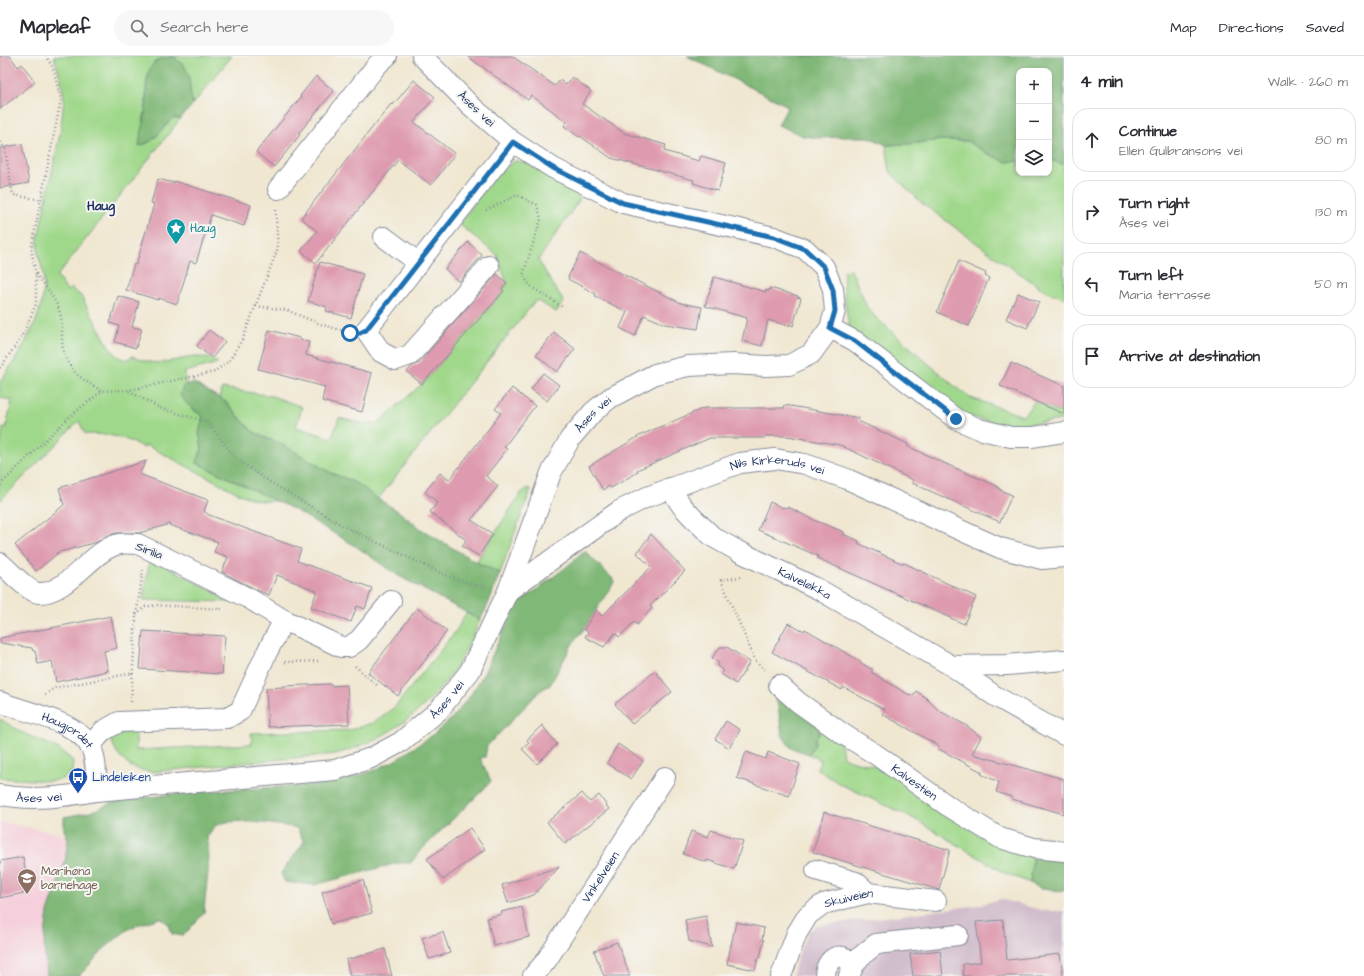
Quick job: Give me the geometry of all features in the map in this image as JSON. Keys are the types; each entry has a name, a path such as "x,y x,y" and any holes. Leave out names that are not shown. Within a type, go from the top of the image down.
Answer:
{"street":[{"path":"278,189 378,64 387,56"},
{"name":"Åses vei","path":"0,795 19,799 61,797 96,791 335,770 371,758 401,742 439,710 470,671 508,591 552,473 570,439 593,412 610,398 655,374 688,366 733,364 766,366 789,365 811,354 830,328 835,311 833,290 824,267 805,249 774,237 623,203 553,168 513,142 470,105 422,56"},
{"path":"489,266 410,355 396,360 381,352 366,330 513,142"},
{"path":"384,237 419,263"},
{"path":"830,328 855,341 956,419 979,429 1011,437 1033,437 1064,432"},
{"name":"Nils Kirkeruds vei","path":"508,591 619,511 647,497 740,463 774,460 805,464 861,485 1000,548 1042,559 1064,557"},
{"name":"Kalveløkka","path":"670,488 682,506 713,536 738,551 818,589 952,666 995,696 1064,735"},
{"name":"Sirilia","path":"0,563 28,588 38,593 57,588 108,548 120,544 138,544 147,547 250,599 284,620 341,648 349,648 359,640 391,601"},
{"path":"90,746 103,731 119,722 227,718 240,711 267,652 284,620"},
{"path":"952,666 1064,660"},
{"name":"Kalvestien","path":"779,685 798,702 843,734 878,756 948,806 1000,838 1034,848 1064,851"},
{"name":"Haugjordet","path":"0,702 63,724 79,734 90,746 95,765 96,791"},
{"name":"Vinkelveien","path":"533,976 546,961 664,777"},
{"path":"816,870 856,882 868,893"},
{"name":"Skuiveien","path":"782,976 797,933 808,915 823,904 868,893 936,901"},
{"path":"825,976 826,966 829,962 838,957 843,957 852,970 860,957 876,944 958,935"}],"path":[{"path":"0,368 21,338 36,304 36,274 31,249 61,100 54,68 46,56"},
{"path":"0,142 5,149 14,195 41,200"},
{"path":"36,274 52,294 60,317 63,348 70,366 80,378 102,390 129,390 214,372 229,361 243,338 278,248 276,217 278,189"},
{"path":"463,206 477,214 497,206 517,195 537,205 541,219 523,275 530,286 564,308"},
{"path":"256,306 286,310 323,325 350,333 360,333 366,330"},
{"path":"0,485 69,417 102,390"},
{"path":"129,390 160,408 207,422 236,459 273,484 345,527 445,575 478,586 508,591"},
{"path":"130,721 136,616 147,547"},
{"path":"721,580 755,660 779,685"},
{"path":"136,616 145,607 155,605 226,609 240,606 250,599"},
{"path":"284,662 325,661"},
{"path":"361,672 379,687"},
{"path":"33,713 42,697 54,688 133,673"}],"shaded area":[{"name":"Marihøna barnehage","path":"0,822 66,835 68,839 65,862 48,912 44,943 47,976 0,976"},
{"path":"1000,899 1045,911 1064,911 1064,976 792,976 800,950 809,931 816,926 979,905"}],"green space":[{"path":"54,56 232,56 193,104 189,92 190,84 149,71 146,86 146,105 139,146 155,138 162,128 173,118 181,118 57,276 67,291 71,288 81,296 110,348 117,356 125,360 133,356 148,362 158,363 202,357 211,359 218,363 185,372 186,384 182,387 191,408 203,417 199,433 202,448 197,463 277,501 259,501 242,495 146,445 144,448 116,436 85,434 79,421 0,501 0,450 3,428 6,428 12,400 0,398 0,382 21,351 36,321 42,302 44,285 43,271 38,254 38,238 60,134 64,99 61,80"},
{"path":"687,56 1064,56 1064,162 1061,164 1052,160 1052,68 1016,68 1016,161 1006,162 967,141 941,140 886,145 869,137 820,138 803,136 778,125 788,106"},
{"path":"174,57 181,62 188,73 193,104 181,118 173,118 153,139 144,145 139,146 145,111 148,73 155,62 161,59"},
{"path":"941,140 967,141 1006,162 1016,161 1016,176 1052,176 1052,160 1061,164 1064,162 1064,298 1047,292 1000,260 923,204 890,172 886,145"},
{"path":"515,161 529,164 547,174 564,185 580,199 538,260 564,302 556,312 536,300 378,499 359,485 331,473 280,443 252,431 226,402 219,399 222,388 272,396 302,407 296,427 332,438 339,418 365,424 378,423 422,384 504,291 502,289 507,283 497,255 459,224 492,181 507,166"},
{"path":"851,270 867,307 874,316 952,384 971,398 1023,416 1035,401 1064,414 1062,420 1009,427 961,414 849,327 845,298 844,271"},
{"path":"194,383 226,402 252,431 280,443 331,473 359,485 398,511 421,529 476,562 500,573 487,607 480,620 397,575 357,547 295,510 197,463 202,448 199,433 203,417 186,403 180,395 185,386"},
{"path":"528,488 531,489 500,573 476,562 521,493"},
{"path":"585,551 615,581 584,629 573,643 550,685 541,690 487,746 485,757 480,758 491,781 419,852 411,863 398,863 314,885 285,882 281,873 304,842 297,828 256,822 223,823 216,826 207,837 209,865 204,913 183,936 172,934 169,924 160,918 137,925 127,930 105,948 79,976 47,976 44,943 48,912 65,862 68,839 64,830 64,817 90,812 114,802 182,793 313,785 343,780 370,772 394,761 433,735 451,719 470,696 483,675 515,606"},
{"path":"150,557 232,602 143,600"},
{"path":"466,613 480,620 458,664 447,680 420,709 405,721 372,741 354,748 335,754 152,772 130,766 120,757 113,745 111,737 118,733 124,732 129,732 136,735 136,750 252,744 251,733 350,730 372,723 395,707 456,631"},
{"path":"774,686 819,726 819,735 815,739 815,744 809,754 791,748 782,735 778,706 771,691"},
{"path":"0,719 21,732 59,749 73,761 72,772 62,779 49,781 0,778"},
{"path":"819,726 841,743 843,757 853,761 876,766 1033,857 1030,883 1005,873 911,817 840,784 817,769 821,760 809,754 815,744 815,739 819,735"},
{"path":"1033,857 1064,860 1064,891 1042,889 1030,883"}],"building":[{"path":"0,56 10,56 18,67 22,64 35,82 0,109"},
{"path":"467,56 512,56 555,86 560,80 566,85 572,77 591,91 582,104 624,133 666,145 664,151 699,161 701,156 726,163 718,191 693,183 694,180 611,158 564,126 567,122 531,95 528,100"},
{"path":"316,76 334,91 298,134 300,135 274,167 256,152 301,97 300,96"},
{"path":"414,80 435,97 414,122 455,154 431,185 398,160 316,263 301,251 317,231 301,218 391,104 393,105"},
{"path":"22,144 29,183 0,188 0,148"},
{"path":"158,179 174,183 174,181 251,205 244,226 211,215 196,263 190,261 177,304 126,290 134,264 136,265 154,204 151,203"},
{"path":"468,242 482,255 459,282 445,269"},
{"path":"580,253 681,303 702,307 698,329 665,324 644,315 635,336 620,328 627,312 595,296 596,294 568,279"},
{"path":"959,261 986,273 985,276 989,278 969,326 937,312"},
{"path":"320,262 363,274 351,318 326,311 327,307 308,301"},
{"path":"497,274 507,283 502,289 504,291 422,384 407,372 412,366 419,363"},
{"path":"714,277 766,292 766,290 769,291 770,288 798,296 797,297 801,298 793,326 768,320 762,346 742,341 747,318 705,306"},
{"path":"1018,293 1039,302 1027,328 1006,319"},
{"path":"118,296 139,302 132,327 142,329 136,348 115,342 119,326 110,323"},
{"path":"209,330 225,342 212,358 197,346"},
{"path":"269,330 300,338 300,340 309,342 306,355 372,373 362,412 322,401 325,387 258,369"},
{"path":"554,332 575,349 557,372 536,355"},
{"path":"1011,363 1064,386 1064,414 1000,386"},
{"path":"543,373 559,385 547,401 531,389"},
{"path":"512,388 535,406 504,447 507,449 486,476 498,486 471,520 493,534 479,556 462,546 466,540 430,512 437,503 425,492 440,473 449,480 501,413 495,409"},
{"path":"785,405 859,418 858,421 908,444 907,446 997,486 1000,490 1012,495 1000,522 912,483 913,480 840,445 787,436 765,436 764,438 710,438 637,470 638,472 611,488 609,486 603,490 589,466 641,435 704,408 784,408"},
{"path":"146,461 139,474 208,500 204,511 209,515 301,549 297,561 372,588 365,609 357,606 351,622 311,607 317,591 277,575 269,595 257,590 222,572 228,557 214,552 218,542 169,525 170,524 139,533 117,533 106,536 97,542 56,553 57,554 36,571 15,545 64,505 59,488"},
{"path":"770,502 783,508 788,507 816,521 844,532 843,534 859,541 858,543 862,545 976,597 964,624 817,558 818,556 758,530"},
{"path":"651,534 685,571 650,606 652,608 637,625 634,622 619,637 615,633 604,647 585,637 588,632 584,629 596,610 602,616 651,567 637,553"},
{"path":"417,608 447,631 398,696 368,673"},
{"path":"111,616 117,648 104,651 108,671 56,682 52,661 38,664 35,651 33,651 32,648 0,643 0,638"},
{"path":"788,623 800,630 801,629 804,631 805,629 858,660 873,670 871,672 909,695 910,694 913,696 916,691 925,697 938,710 967,726 981,737 972,754 1064,779 1064,814 1012,799 1012,797 996,792 999,782 981,774 982,772 937,748 939,746 882,714 885,710 843,687 842,690 772,652"},
{"path":"143,631 225,636 222,674 140,669"},
{"path":"720,647 727,647 750,662 736,684 721,674 724,671 717,666 719,663 712,658"},
{"path":"655,671 672,692 632,724 615,704"},
{"path":"330,684 331,686 347,685 349,724 268,727 266,688"},
{"path":"726,721 740,730 729,748 715,739"},
{"path":"542,725 557,744 537,764 522,749 529,743 527,740"},
{"path":"618,744 643,761 631,779 607,763"},
{"path":"746,752 766,759 768,752 800,764 789,796 737,778"},
{"path":"582,793 590,802 599,795 609,809 565,844 547,822"},
{"path":"824,812 950,850 939,890 813,852"},
{"path":"470,828 485,849 443,880 427,859"},
{"path":"711,830 743,841 734,869 683,854 691,831 708,837"},
{"path":"23,857 29,892 0,898 0,861"},
{"path":"559,867 534,895 508,903 502,885"},
{"path":"363,880 372,913 331,924 322,892"},
{"path":"522,907 529,937 494,946 487,918 502,914 501,912"},
{"path":"706,916 712,947 689,941 685,920"},
{"path":"1003,920 1007,960 1060,954 1063,976 963,976 963,964 981,962 976,922"},
{"path":"736,922 764,928 762,940 764,940 760,958 758,958 755,970 727,964"},
{"path":"443,932 450,953 429,959 422,938"},
{"path":"617,942 630,976 604,976 594,951"},
{"path":"385,949 392,976 350,976 346,960"},
{"path":"940,950 943,976 913,976 910,954"}],"place":[{"name":"Haug","path":"176,245"},
{"name":"Lindeleiken","path":"78,794"},
{"name":"Marihøna barnehage","path":"27,895"}],"district":[{"name":"Haug","path":"101,206"}],"route":[{"path":"350,333 360,333 366,330 513,142 553,168 623,203 774,237 805,249 824,267 833,290 835,311 830,328 855,341 956,419"}]}
